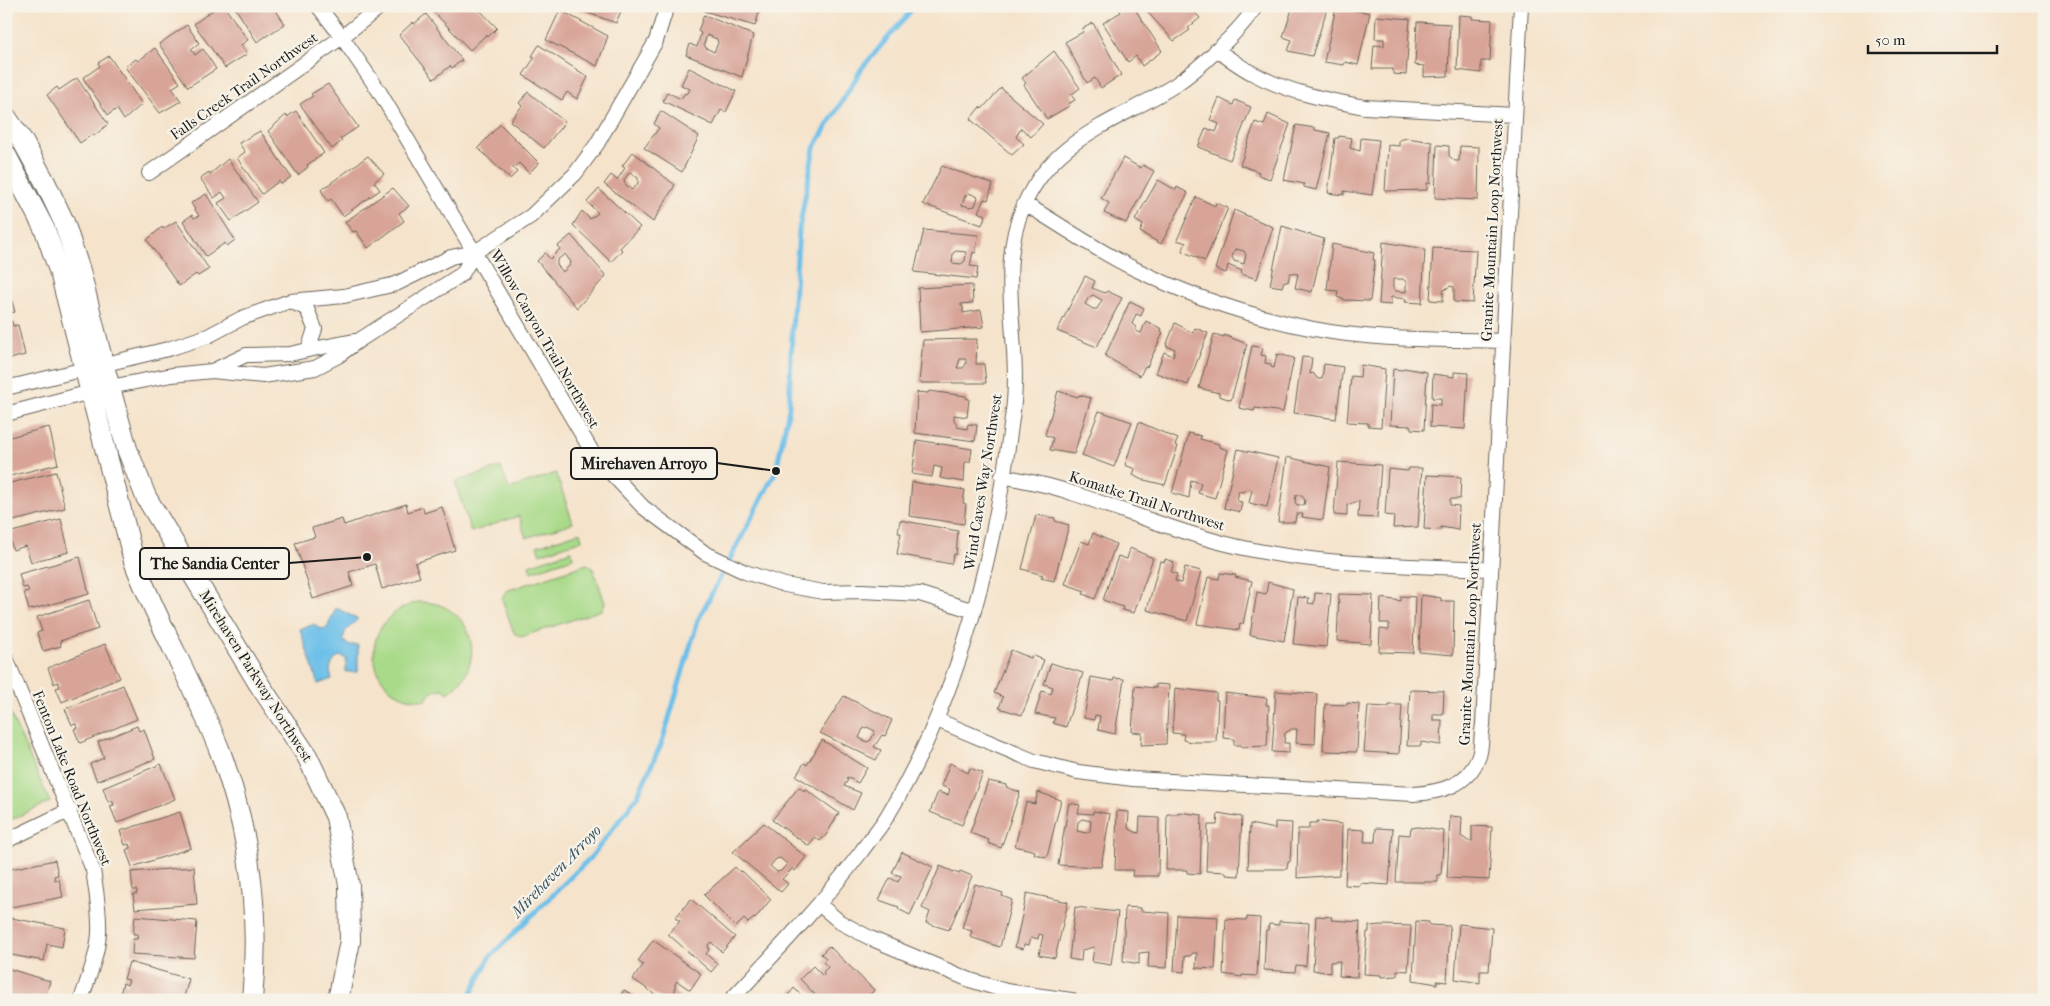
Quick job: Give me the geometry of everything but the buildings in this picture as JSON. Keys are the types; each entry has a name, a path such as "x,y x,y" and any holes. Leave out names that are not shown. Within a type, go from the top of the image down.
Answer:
{"street":[{"name":"Willow Canyon Trail Northwest","path":"318,6 379,91 594,455 643,507 706,553 745,572 785,585 823,592 862,591 920,594 974,611"},
{"name":"Falls Creek Trail Northwest","path":"149,172 342,37 381,6"},
{"path":"6,388 93,365 168,349 208,336 242,318 290,301 372,291 417,276 451,257 475,252 531,216 575,174 596,144 656,41 667,6"},
{"name":"Wind Caves Way Northwest","path":"731,1000 820,905 888,814 937,720 957,670 982,583 1013,410 1016,368 1010,283 1012,245 1030,191 1063,151 1084,134 1176,84 1216,50 1256,6"},
{"name":"Granite Mountain Loop Northwest","path":"937,720 1034,761 1078,772 1133,779 1414,794 1441,792 1465,778 1479,756 1483,725 1521,6"},
{"path":"1216,50 1253,74 1302,93 1341,103 1365,107 1514,115"},
{"name":"Mirehaven Parkway Northwest","path":"6,117 36,165 64,222 80,271 93,365 90,392 134,561 150,603 220,754 236,801 249,861 255,912 255,967 252,1000"},
{"name":"Mirehaven Parkway Northwest","path":"6,155 45,230 93,365 110,387 127,449 146,497 259,684 307,756 336,817 349,885 350,941 338,1000"},
{"path":"1025,204 1134,269 1199,297 1241,311 1315,329 1354,334 1503,341"},
{"path":"6,414 110,387 172,375 212,370 263,376 290,373 323,364 462,274 475,252"},
{"path":"290,301 306,309 315,329 308,350"},
{"path":"212,370 246,355 290,354 358,341"},
{"name":"Komatke Trail Northwest","path":"1002,476 1072,493 1167,528 1257,550 1357,563 1491,568"},
{"name":"Fenton Lake Road Northwest","path":"6,658 70,810 93,870 99,906 99,933 81,1000"},
{"path":"6,841 70,810"},
{"path":"820,905 840,922 870,938 1005,995 1071,1000"}],"green space":[{"path":"501,467 509,489 556,473 573,523 526,538 519,516 471,532 455,482"},
{"path":"580,532 582,540 540,554 537,546"},
{"path":"571,551 573,558 531,572 529,565"},
{"path":"587,564 593,568 605,603 602,610 521,637 514,633 502,599 506,591"},
{"path":"418,602 440,605 458,617 466,627 472,651 466,674 458,684 448,693 443,689 431,693 426,700 406,697 390,688 379,675 374,659 375,642 383,625 397,612"},
{"path":"6,704 50,802 6,822"}],"water":[{"path":"336,608 358,619 345,632 343,640 348,645 358,645 358,672 346,672 346,658 339,656 331,666 332,679 318,684 300,629 315,624 319,629 327,628"}],"waterway":[{"name":"Mirehaven Arroyo","path":"468,1000 490,957 592,856 637,797 662,742 698,620 776,471 789,408 799,230 814,148 862,68 915,6"}],"place":[{"name":"Mirehaven Arroyo","path":"776,471"},
{"name":"The Sandia Center","path":"367,557"}]}
